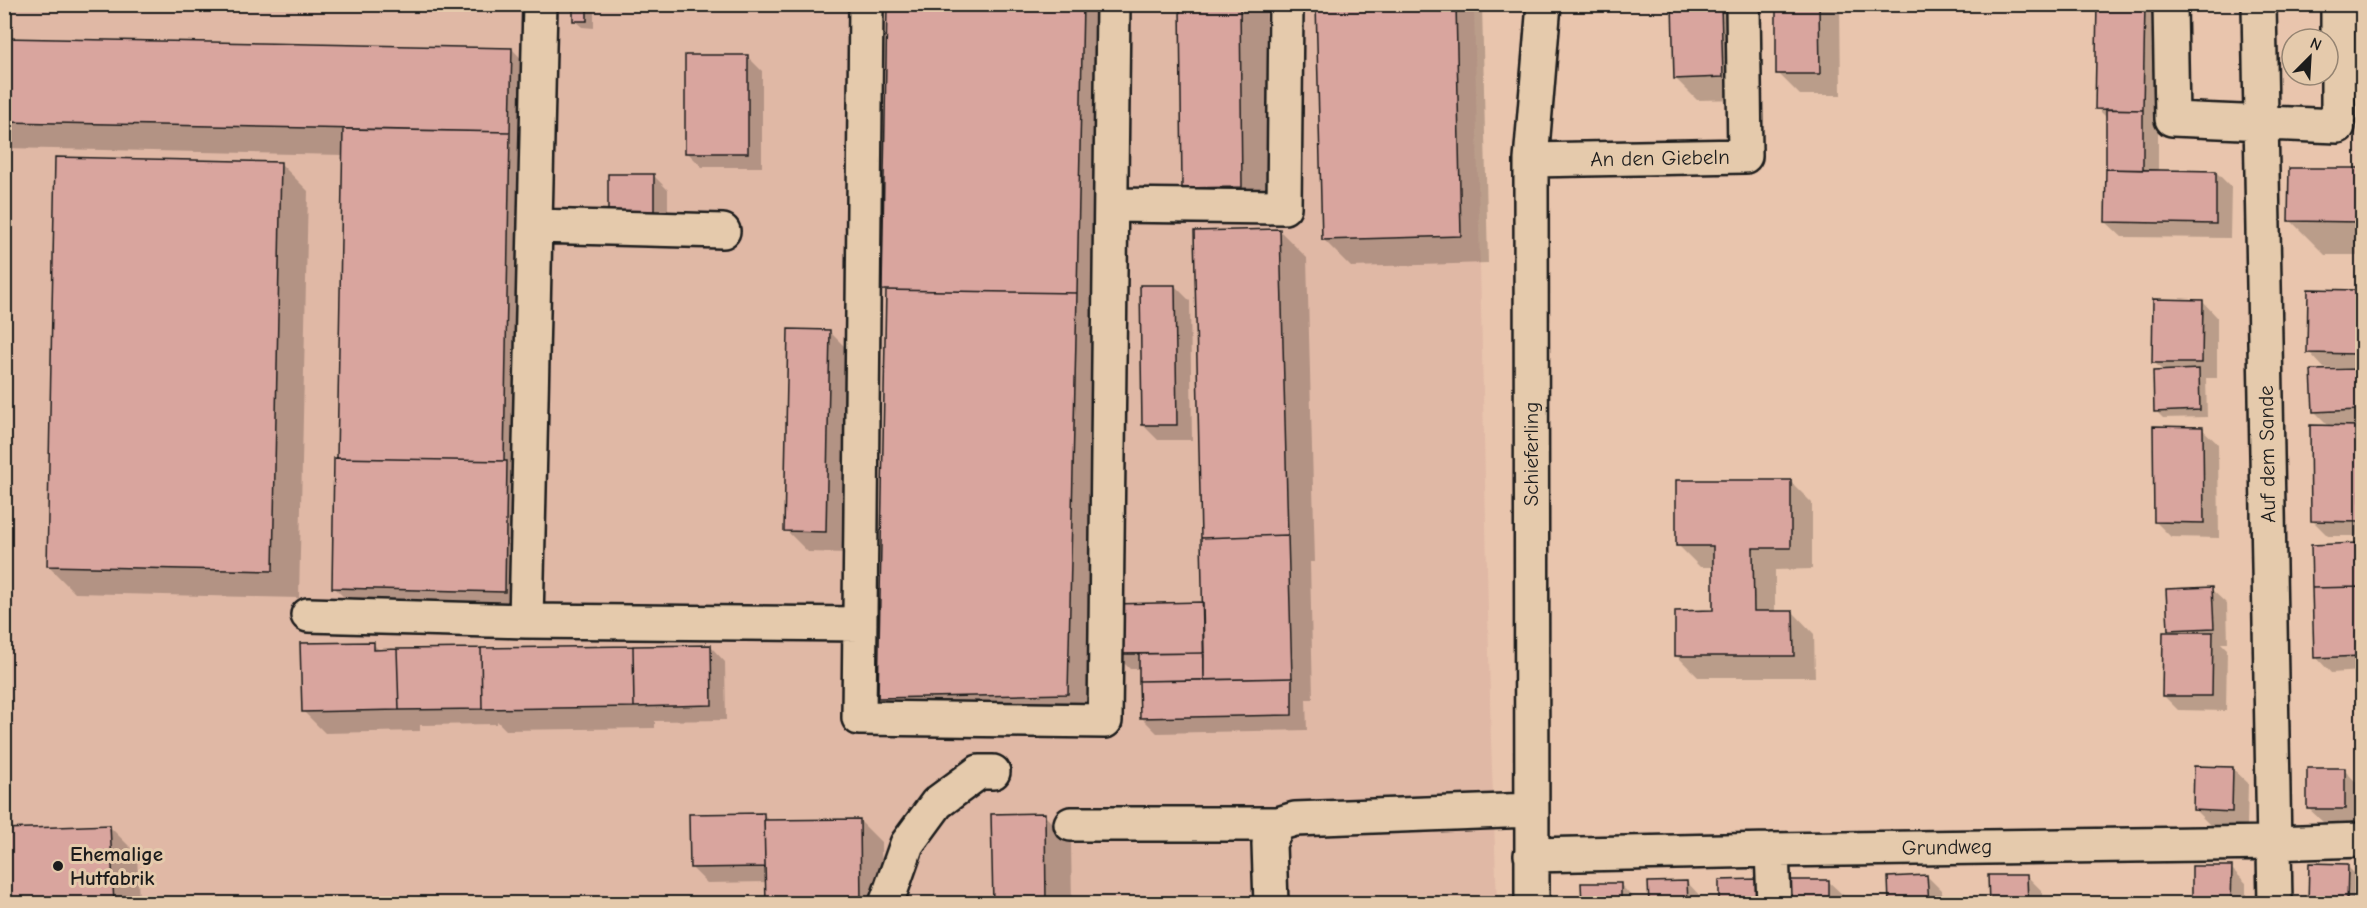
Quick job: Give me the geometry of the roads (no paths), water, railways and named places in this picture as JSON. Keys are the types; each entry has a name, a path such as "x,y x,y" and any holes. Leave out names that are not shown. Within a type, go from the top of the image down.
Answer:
{"street":[{"path":"525,621 540,4"},
{"path":"866,4 859,718 1106,721 1113,4"},
{"path":"1111,205 1284,207 1286,4"},
{"name":"Schieferling","path":"1532,903 1531,160 1544,4"},
{"name":"An den Giebeln","path":"1531,160 1745,156 1743,4"},
{"path":"2170,4 2172,119 2338,126 2338,4"},
{"name":"Auf dem Sande","path":"2259,4 2275,903"},
{"path":"535,226 723,231"},
{"path":"308,615 525,621 860,624"},
{"path":"886,903 907,844 937,803 979,772 993,772"},
{"path":"1071,824 1278,824 1294,819 1531,810"},
{"path":"1271,903 1269,844 1278,824"},
{"name":"Grundweg","path":"1531,855 2362,840"},
{"path":"1772,850 1774,903"}],"place":[{"name":"Ehemalige Hutfabrik","path":"58,866"}]}
